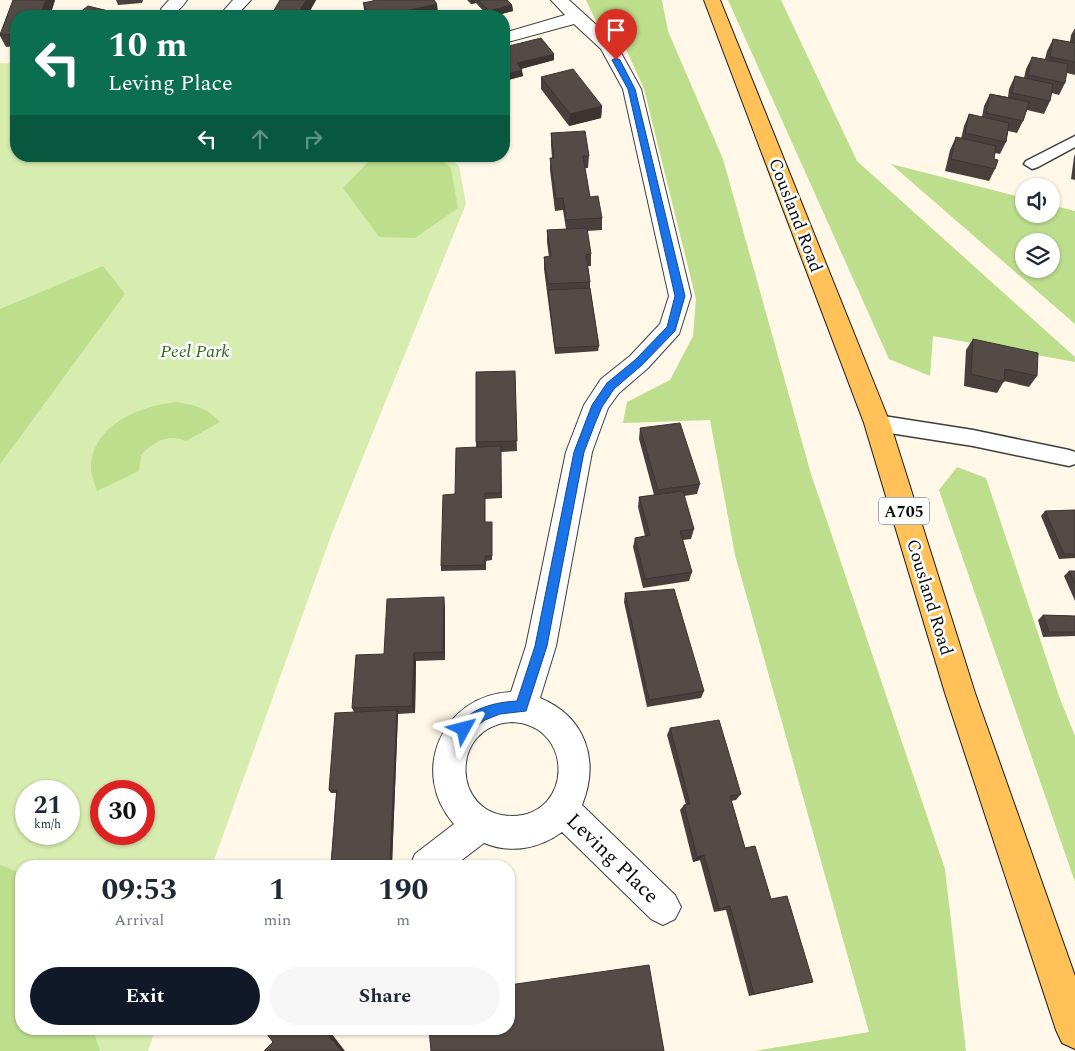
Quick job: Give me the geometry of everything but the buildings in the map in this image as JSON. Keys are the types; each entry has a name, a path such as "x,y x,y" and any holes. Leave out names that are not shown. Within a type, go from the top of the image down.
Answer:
{"main road":[{"name":"Cousland Road","path":"712,0 877,423 960,693 1075,1030"}],"street":[{"path":"233,10 243,0"},
{"path":"522,707 541,646 579,452 593,415 610,386 639,362 671,328 680,296 632,89 609,46 559,0"},
{"path":"510,37 577,17"},
{"name":"Leving Place","path":"522,707 540,712 555,722 567,736 574,754 576,773 572,792 562,809 545,824 524,832 502,833 480,825 462,811 452,791 448,770 453,748 464,729 481,715 500,708 522,707"},
{"name":"Leving Place","path":"562,809 663,907"},
{"path":"435,860 480,825"}],"lane":[{"path":"1032,164 1075,141"},
{"path":"877,423 973,438 1069,458"}],"green space":[{"path":"586,0 662,0 668,31 723,159 811,474 945,869 966,1051 755,1051 869,1032 735,555 710,420 623,423 627,402 670,380 693,336 696,299 644,89 626,49 598,25"},
{"path":"728,0 781,0 857,161 1075,357 1075,362 933,336 930,376 889,359"},
{"name":"Peel Park","path":"0,63 10,64 10,162 454,162 459,166 466,204 332,533 214,860 15,860 15,1035 153,1035 148,1051 0,1051"},
{"path":"368,162 444,162 451,168 458,208 415,238 379,237 343,188"},
{"path":"891,164 1015,196 1015,223 1060,223 1060,207 1075,211 1075,324 1022,278 1060,278 1060,233 1015,233 1015,272"},
{"path":"103,266 125,294 0,464 0,309"},
{"path":"176,402 200,408 210,413 220,422 186,441 167,438 150,446 141,455 139,471 97,491 91,468 94,453 100,440 109,429 134,413 162,404"},
{"path":"957,467 986,478 1060,699 1075,736 1075,882 939,490"},
{"path":"0,865 15,871 15,1035 95,1035 100,1051 0,1051"}],"route":[{"path":"464,729 481,715 500,708 522,707 541,646 579,452 597,405 610,386 639,362 671,328 680,296 632,89 616,60"}]}
